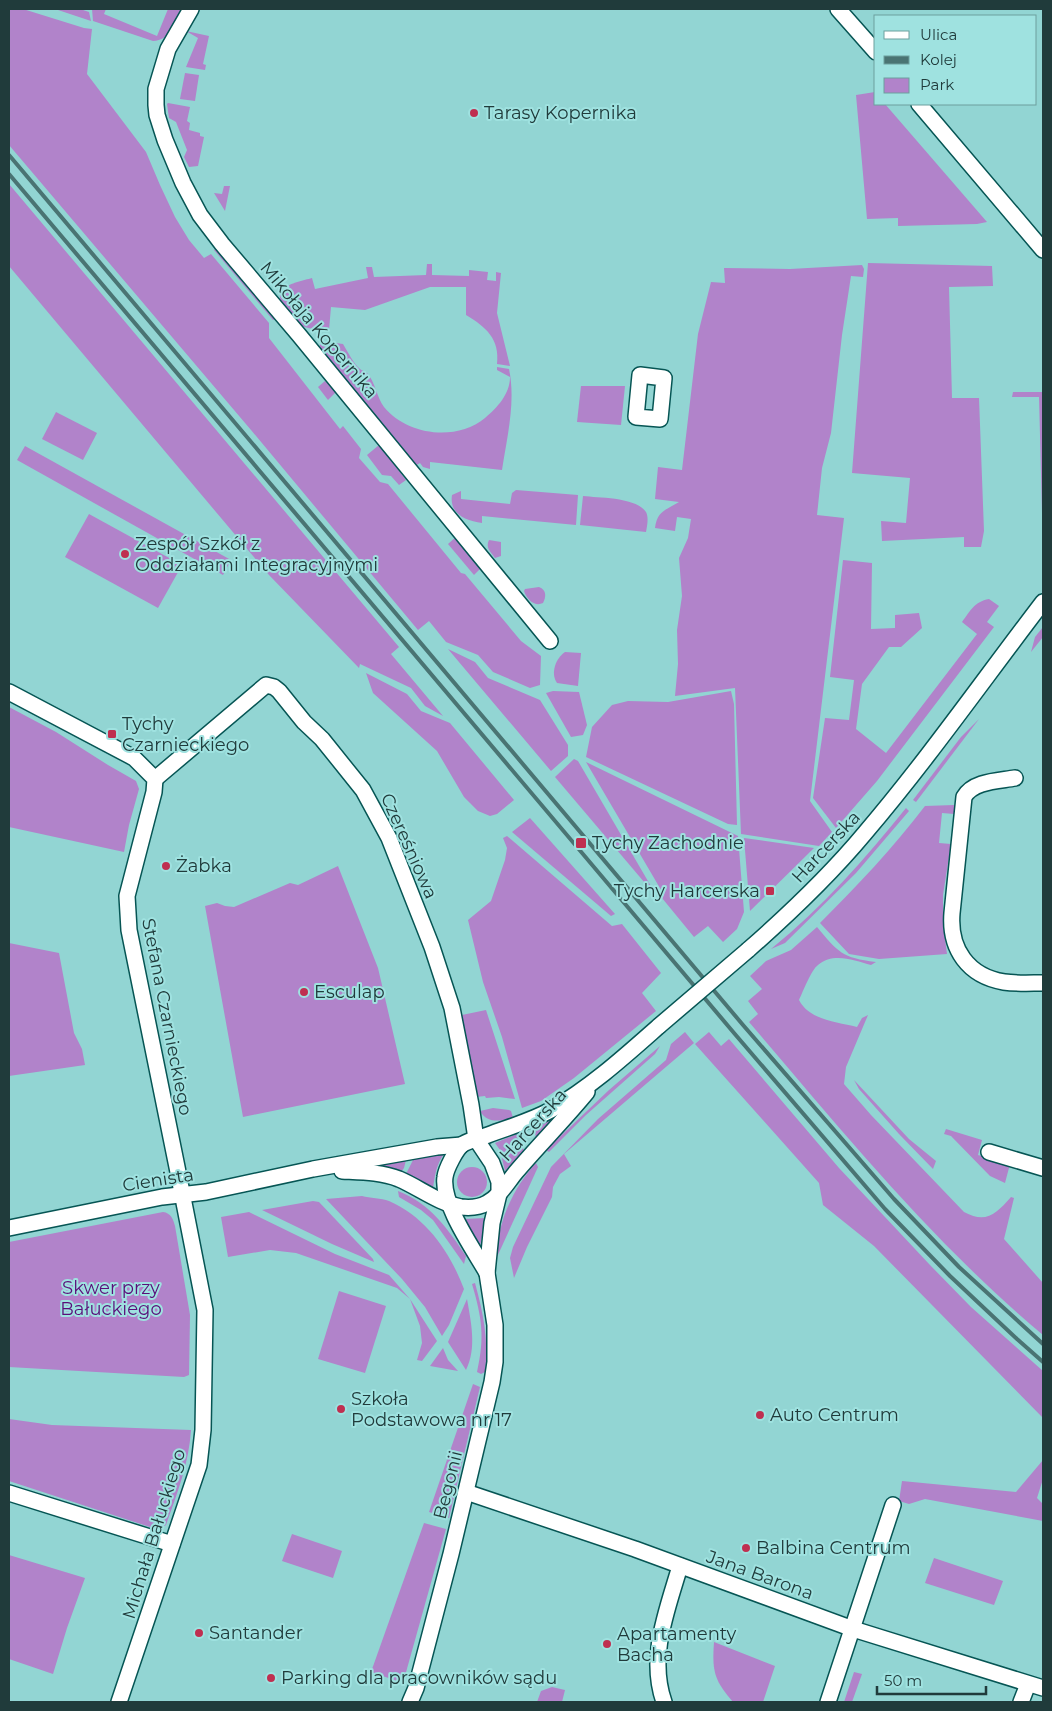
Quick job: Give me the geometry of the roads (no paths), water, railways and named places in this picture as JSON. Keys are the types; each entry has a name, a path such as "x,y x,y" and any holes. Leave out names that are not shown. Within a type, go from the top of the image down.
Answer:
{"street":[{"name":"Mikołaja Kopernika","path":"192,9 168,49 156,89 156,105 164,140 200,215 550,642"},
{"path":"838,9 874,50"},
{"path":"920,105 1043,250"},
{"name":"Harcerska","path":"469,1142 527,1122 551,1110 596,1081 748,950 812,891 897,795 1043,602"},
{"name":"Czereśniowa","path":"155,779 266,686 274,687 279,691 304,722 322,739 363,790 389,838 428,938 452,1008 471,1104 469,1142"},
{"path":"9,692 134,758 155,779"},
{"path":"1015,778 976,786 969,790 964,797 951,922 952,931 964,962 978,973 993,980 1007,983 1043,984"},
{"name":"Stefana Czarnieckiego","path":"155,779 154,792 127,896 129,930 183,1194"},
{"name":"Harcerska","path":"499,1194 515,1173 565,1120 596,1081"},
{"path":"469,1142 492,1163 499,1182 499,1194 488,1203 472,1207 461,1207 448,1203 445,1191 445,1177 450,1165 469,1142"},
{"name":"Cienista","path":"9,1228 162,1197 206,1192 313,1169 469,1142"},
{"path":"989,1152 1043,1168"},
{"name":"Cienista","path":"313,1169 363,1172 390,1176 448,1203"},
{"name":"Michała Bałuckiego","path":"119,1702 199,1465 203,1430 205,1310 183,1194"},
{"name":"Begonii","path":"410,1702 416,1688 492,1382 495,1362 494,1312 487,1273 491,1233 499,1194"},
{"name":"Begonii","path":"448,1203 487,1273"},
{"name":"Jana Barona","path":"466,1492 566,1525 853,1629 1036,1686"},
{"path":"9,1493 172,1544"},
{"path":"828,1702 893,1505"},
{"path":"664,1702 657,1669 658,1642 680,1566"},
{"path":"1020,1702 1036,1686"}],"railway":[{"path":"9,155 743,1025 894,1199 959,1267 1043,1344"},
{"path":"9,174 734,1033 885,1209 950,1276 1043,1362"}],"place":[{"name":"Tarasy Kopernika","path":"474,113"},
{"name":"Zespół Szkół z Oddziałami Integracyjnymi","path":"125,554"},
{"name":"Tychy Czarnieckiego","path":"112,734"},
{"name":"Tychy Zachodnie","path":"581,843"},
{"name":"Żabka","path":"166,866"},
{"name":"Tychy Harcerska","path":"770,891"},
{"name":"Esculap","path":"304,992"},
{"name":"Szkoła Podstawowa nr 17","path":"341,1409"},
{"name":"Auto Centrum","path":"760,1415"},
{"name":"Balbina Centrum","path":"746,1548"},
{"name":"Santander","path":"199,1633"},
{"name":"Apartamenty Bacha","path":"607,1644"},
{"name":"Parking dla pracowników sądu","path":"271,1678"}],"park label":[{"name":"Skwer przy Bałuckiego","path":"111,1298"}]}
